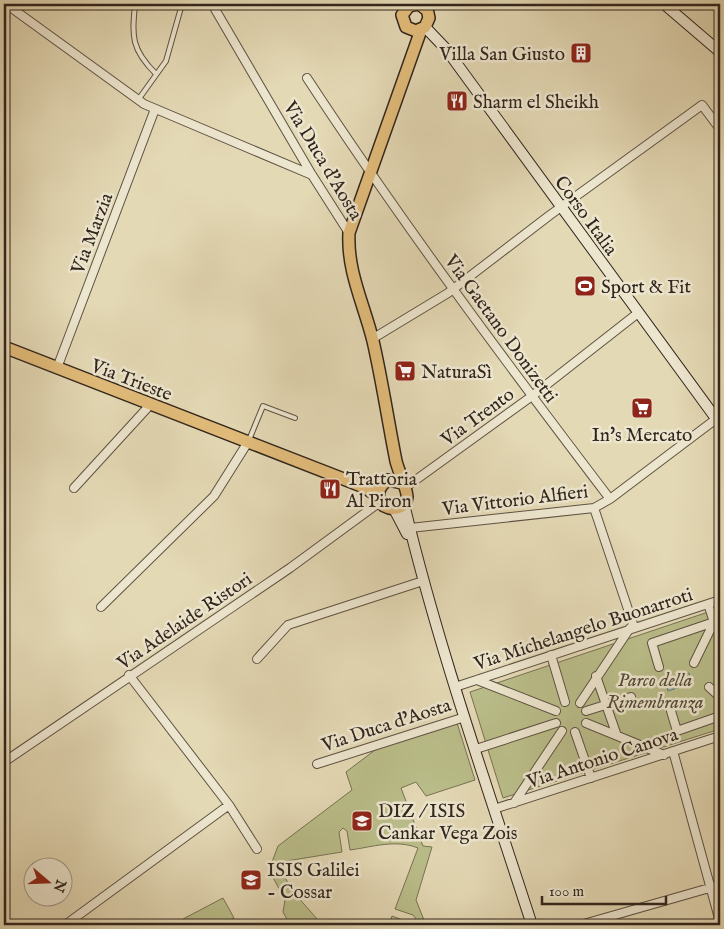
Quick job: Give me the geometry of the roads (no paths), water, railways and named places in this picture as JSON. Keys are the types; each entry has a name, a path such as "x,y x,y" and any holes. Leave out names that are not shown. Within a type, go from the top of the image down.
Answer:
{"main road":[{"path":"349,233 400,84 400,77 411,40 429,18 426,7 414,4 403,7 402,22 419,29"},
{"path":"664,4 720,52"},
{"name":"Corso Italia","path":"419,29 446,49 560,208 719,420"},
{"name":"Via Duca d'Aosta","path":"349,233 350,269 372,339 400,483 407,499 399,506"},
{"name":"Via Trieste","path":"4,348 364,487 379,495"},
{"path":"399,506 384,506 379,495 388,480 400,483"},
{"name":"Via Duca d'Aosta","path":"399,506 410,528 416,556"},
{"name":"Via Duca d'Aosta","path":"399,506 532,925"}],"street":[{"path":"6,4 138,100 155,109 312,175"},
{"name":"Via Duca d'Aosta","path":"212,4 312,175 349,233"},
{"name":"Via Gaetano Donizetti","path":"307,78 370,174 532,396 610,499"},
{"path":"372,339 454,289 560,208 702,105 720,129"},
{"name":"Via Marzia","path":"57,368 155,109"},
{"name":"Via Trento","path":"400,483 532,396 638,313"},
{"path":"74,488 150,404"},
{"name":"Via Vittorio Alfieri","path":"410,528 594,508 610,499 719,420"},
{"path":"101,607 214,496 248,442"},
{"name":"Via Adelaide Ristori","path":"4,762 129,675 290,568 379,495"},
{"path":"580,703 596,676 632,628 594,508"},
{"path":"257,659 288,625 423,581"},
{"name":"Via Michelangelo Buonarroti","path":"455,687 720,600"},
{"path":"708,604 718,622"},
{"path":"694,663 718,622"},
{"path":"659,667 652,643 718,622"},
{"path":"551,655 565,702"},
{"path":"129,675 229,805 257,849"},
{"path":"596,676 616,734"},
{"path":"477,680 556,711"},
{"path":"709,687 720,696"},
{"path":"586,711 630,697"},
{"path":"671,710 677,731 720,716"},
{"name":"Via Duca d'Aosta","path":"317,764 465,717"},
{"path":"476,749 556,723"},
{"path":"586,723 664,755"},
{"path":"514,803 562,731"},
{"path":"576,732 591,778"},
{"name":"Via Antonio Canova","path":"494,809 720,736"},
{"path":"673,752 720,922"},
{"path":"65,925 229,805"},
{"path":"580,925 720,884"}],"lane":[{"path":"135,4 132,38 147,65 156,74"},
{"path":"138,100 166,61 182,4"},
{"path":"248,442 263,406 295,418"}],"place":[{"name":"Villa San Giusto","path":"581,53"},
{"name":"Sharm el Sheikh","path":"457,101"},
{"name":"Sport & Fit","path":"585,286"},
{"name":"NaturaSì","path":"405,371"},
{"name":"In's Mercato","path":"642,408"},
{"name":"Trattoria Al Piron","path":"330,489"},
{"name":"DIZ / ISIS Cankar Vega Zois","path":"362,821"},
{"name":"ISIS Galilei - Cossar","path":"251,880"}],"park label":[{"name":"Parco della Rimembranza","path":"655,690"}]}
